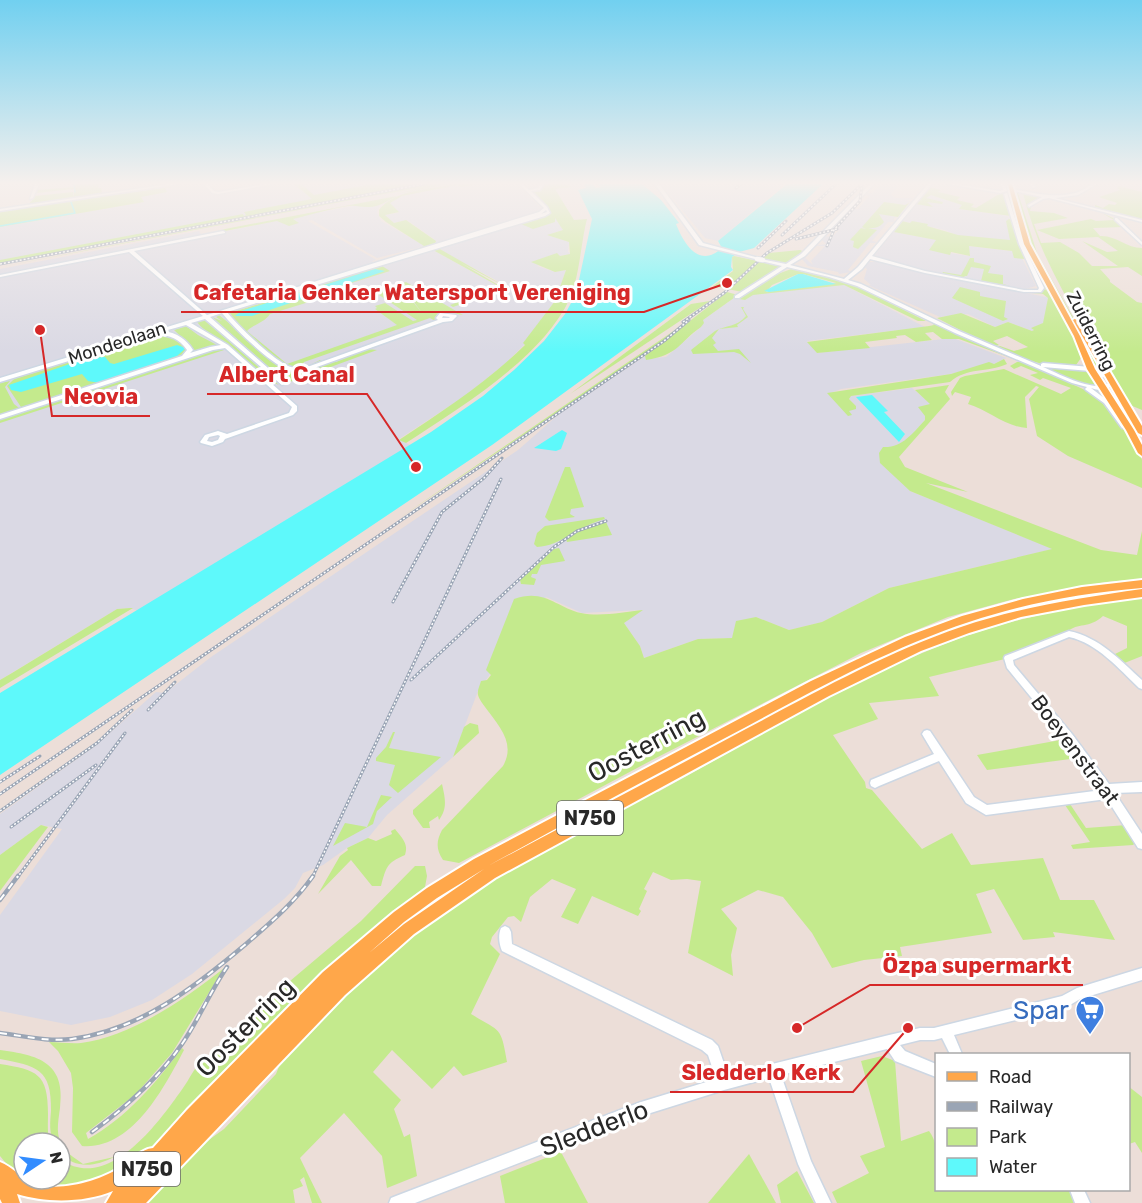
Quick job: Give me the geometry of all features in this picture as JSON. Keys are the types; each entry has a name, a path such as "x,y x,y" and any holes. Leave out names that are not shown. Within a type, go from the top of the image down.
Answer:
{"main road":[{"name":"Zuiderring","path":"1026,240 1077,336 1091,369 1102,388 1138,436"},
{"name":"Zuiderring","path":"1032,240 1111,381 1138,436 1142,453"},
{"name":"Oosterring","path":"115,1203 159,1156 176,1134 289,1017 369,943 432,892 479,864 815,684 908,640 959,621 1014,605 1076,593 1142,584"},
{"name":"Oosterring","path":"133,1203 339,989 409,929 490,873 825,693 917,648 1022,613 1142,592"},
{"path":"0,1171 33,1193 58,1198 76,1197 98,1191 126,1176 176,1134"},
{"path":"0,1178 11,1203"}],"street":[{"path":"0,276 181,240"},
{"name":"Mondeolaan","path":"443,244 455,240"},
{"name":"Mondeolaan","path":"2,379 456,240"},
{"path":"697,240 716,250 848,280 882,295 962,334 1074,382 1106,402 1138,436"},
{"path":"737,297 772,274 789,266 818,240"},
{"path":"848,280 857,277 860,268 883,240"},
{"name":"Zuiderring","path":"869,257 925,272 1029,292 1039,291 1042,288 1021,240"},
{"path":"130,250 282,383"},
{"path":"223,311 230,320 282,364 289,368 301,369 316,366 442,320 450,320 454,316 464,315"},
{"path":"216,313 230,320"},
{"path":"198,318 195,322 202,331"},
{"path":"178,360 190,350 174,334 172,328 183,323 202,331 226,346 295,407 294,411 277,419 225,437 219,442 206,444 204,438 208,433"},
{"path":"140,337 163,332 174,334"},
{"name":"Mondeolaan","path":"0,417 212,348 226,346"},
{"path":"1072,367 1082,362 1084,354"},
{"path":"1020,359 1054,367 1091,369 1111,381 1102,388 1074,382"},
{"name":"Boeyenstraat","path":"1142,685 1092,644 1076,634 1069,634 1008,658 1008,662 1019,679 1069,737 1108,791 1142,844"},
{"path":"927,734 970,800 986,810 1142,787"},
{"path":"875,783 940,756"},
{"path":"506,932 506,947 707,1045 713,1051 724,1083"},
{"name":"Sledderlo","path":"396,1203 641,1109 724,1083 889,1041 920,1034 946,1032 1065,1002 1077,994 1142,974"},
{"path":"946,1032 956,1053"},
{"path":"889,1041 900,1056 935,1070"},
{"path":"773,1070 805,1164 824,1203"}],"shaded area":[{"path":"0,240 119,240 0,263"},
{"path":"151,240 342,240 376,260 372,261 380,267 433,250 505,290 508,288 505,285 438,249 467,240 563,240 569,242 568,252 571,254 559,256 537,266 555,272 566,270 555,301 525,344 506,363 465,396 399,439 410,445 138,611 130,608 117,609 0,680 0,269"},
{"path":"346,240 415,240 425,246 377,258"},
{"path":"822,240 877,242 870,243 848,270 851,272 839,274 808,266 802,259 804,257 813,265 811,261 825,246 814,246 826,244"},
{"path":"887,240 937,240 930,250 969,256 969,246 1019,252 1036,286 1025,289 930,272 881,259 875,255"},
{"path":"869,262 879,262 925,274 1046,297 1048,298 1044,323 1032,328 1034,330 1032,331 1008,322 995,327 968,314 940,317 868,285 871,285 864,279 867,269 865,268"},
{"path":"844,285 925,327 807,341 817,353 953,338 1006,358 994,364 951,374 841,389 828,394 849,411 856,406 849,399 851,396 912,388 931,404 925,420 909,438 895,448 910,491 1053,549 889,588 822,622 789,630 756,617 732,638 698,639 644,658 640,646 624,623 641,610 582,613 546,597 478,691 453,757 387,815 368,838 347,848 323,865 303,873 295,888 284,899 192,974 152,1000 110,1017 71,1025 0,1011 0,915 62,829 41,825 0,855 0,814 94,747 156,692 165,693 211,657 518,450 558,415 645,356 646,359 666,357 701,327 703,320 738,295"}],"green space":[{"path":"105,240 125,240 0,264 0,260"},
{"path":"138,240 141,240 0,267"},
{"path":"415,240 436,241 435,244 416,250 424,246"},
{"path":"563,240 583,240 576,279 570,298 557,320 540,341 498,380 474,398 406,443 399,440 464,395 525,345 523,343 555,301 566,270 555,272 531,262 557,253 560,256 570,254 569,242"},
{"path":"851,240 867,240 858,249 853,247 854,241"},
{"path":"936,240 1019,240 1025,259 1014,258 1012,251 969,246 970,256 951,252 950,255 929,250"},
{"path":"1022,240 1024,240 1071,329 1081,358 1076,365 1055,366 1025,359 996,347 1000,346 1014,351 1028,347 1007,336 993,341 999,345 993,347 937,318 961,313 995,327 1008,322 1034,330 1031,328 1043,323 1048,298 1043,294 1032,293 1042,292 1044,288 1047,291"},
{"path":"1029,240 1033,240 1037,253 1104,373 1093,369 1079,334"},
{"path":"1039,240 1041,243 1060,242 1079,253 1092,266 1118,266 1082,241 1107,252 1118,251 1102,240 1118,240 1142,248 1142,276 1128,267 1100,269 1110,282 1137,302 1142,303 1142,410 1130,405 1069,302"},
{"path":"438,248 508,288 461,263 505,289 453,307 450,305 500,287 433,250"},
{"path":"800,250 805,252 786,264 763,259 769,253"},
{"path":"732,257 782,266 742,292 713,286 733,271"},
{"path":"970,258 974,258 974,262 991,266 988,273 1003,275 1003,284 1010,286 981,281 984,269 971,267 967,276 964,276 967,279 942,274 943,272 961,275"},
{"path":"382,266 390,271 345,285 351,289 270,314 247,331 287,364 397,325 375,309 377,308 375,306 385,303 413,321 417,320 376,293 399,285 423,314 400,284 406,282 463,315 446,312 437,316 437,321 429,323 435,321 430,318 304,362 302,365 306,367 320,360 322,362 311,366 303,368 299,368 291,367 277,359 226,314"},
{"path":"794,268 856,286 926,321 918,321 844,285 753,295 745,300 739,299 772,276","holes":["803,274 836,283 766,292 772,285"]},
{"path":"960,287 980,292 980,296 1006,301 1004,317 1008,319 1003,321 952,298"},
{"path":"727,292 738,295 703,320 701,327 672,352 646,360 645,356"},
{"path":"710,301 570,394 691,304"},
{"path":"741,307 744,307 748,317 737,325 738,327 720,329 743,320 746,316"},
{"path":"219,315 285,368 296,371 336,360 336,362 366,349 377,350 287,383 212,317 222,321 216,317"},
{"path":"205,320 279,385 259,373 197,322"},
{"path":"932,323 1014,359 959,339 942,339 933,332 925,333 932,340 916,342 905,335 896,336 897,338 865,342 870,348 817,353 807,342 934,325"},
{"path":"186,326 217,345 190,354 191,346 174,330"},
{"path":"719,329 712,338 716,343 713,345 718,351 739,349 751,363 734,352 693,354 691,350"},
{"path":"675,330 669,337 401,517"},
{"path":"163,333 171,334 187,348 184,356 0,416 0,383 10,381 5,387 14,404 19,408 21,407 7,386 14,379"},
{"path":"221,348 224,350 0,423 0,418"},
{"path":"1004,359 1007,364 963,374 950,382 851,396 849,399 856,409 849,411 852,415 848,416 827,393 951,374 989,362 994,364"},
{"path":"1023,362 1094,394 1091,395 1105,403 1121,422 1140,453 1142,488 1068,456 1037,436 1029,399 1039,387 1036,386 1025,397 1027,428 1004,422 968,404 971,397 955,392 952,396 951,392 960,378 1004,369 1061,394 1071,388 1043,378 1040,380 1030,375 1038,373 1021,366 1014,369 1010,366"},
{"path":"1034,364 1061,369 1090,370 1100,387 1083,384"},
{"path":"949,385 945,392 950,399 899,457 905,467 968,492 926,483 1101,550 1137,555 1142,531 1142,579 1106,582 1014,599 948,617 861,653 654,759 459,863 443,860 438,845 442,830 503,766 507,758 507,742 496,721 481,701 478,689 481,681 487,680 491,675 486,670 514,599 524,596 542,597 588,614 643,610 624,623 640,646 644,658 698,639 732,638 736,621 756,617 789,630 822,622 889,588 1052,549 910,491 880,463 879,453 883,447 901,443 925,420 925,416 918,407 930,404 915,390"},
{"path":"565,467 570,467 584,507 571,509 570,514 575,517 549,521 545,517"},
{"path":"604,517 605,519 586,526 562,540 546,546 537,547 534,544 537,533 545,526"},
{"path":"606,522 612,535 567,542 566,539 587,527"},
{"path":"559,548 565,561 541,565 537,574 532,574 531,577 536,579 534,585 521,584 520,580 554,549"},
{"path":"1142,587 1142,590 1081,598 1025,609 948,633 445,897 119,1203 255,1059 405,919 453,884 806,692 865,662 925,636 1025,606"},
{"path":"1142,598 1142,656 1122,664 1111,656 1127,648 1127,626 1103,616 1093,623 1075,627 1008,655 1005,659 929,677 939,696 869,703 878,719 833,735 865,782 866,788 872,790 922,849 952,833 971,865 1043,858 1060,900 1094,900 1115,940 1053,932 1055,937 1023,940 994,889 976,894 992,933 900,947 902,956 864,960 832,968 812,933 783,897 758,890 721,909 737,928 731,955 733,976 688,953 701,881 671,880 653,872 644,889 647,891 638,916 592,896 578,924 561,917 576,889 552,879 530,897 521,922 514,916 508,917 492,937 490,944 500,954 471,1014 494,1027 501,1035 507,1062 463,1076 454,1066 432,1089 392,1050 373,1072 401,1100 394,1109 404,1137 410,1134 417,1176 387,1188 382,1156 344,1113 300,1158 322,1203 312,1203 304,1177 300,1180 303,1186 293,1190 295,1203 141,1203 185,1157 224,1129 276,1074 282,1059 332,1006 402,944 481,887 654,790 658,792 812,706 931,649 1014,621 1078,607"},
{"path":"133,608 0,688 0,680 117,609"},
{"path":"470,723 478,725 479,733 453,757 464,727"},
{"path":"395,732 389,748 441,757 398,793 389,785 395,765 376,761"},
{"path":"1066,739 1100,786 1098,789 1096,790 1097,784 1078,758 987,770 977,755"},
{"path":"442,784 445,803 442,816 439,820 438,816 429,822 430,828 423,828 413,814 413,810"},
{"path":"381,795 392,797 377,811 373,824 333,846 345,823 367,827"},
{"path":"1070,804 1086,828 1127,825 1135,843 1073,849 1071,845 1090,842 1065,805"},
{"path":"41,825 48,827 0,891 0,855"},
{"path":"395,829 404,841 406,851 405,855 388,867 381,886 372,886 351,860 318,894 340,856 348,850 347,848 368,838 376,841 392,834 391,831"},
{"path":"415,866 425,866 427,876 425,887 383,919 300,993 189,1106 192,1111 141,1155 121,1169 100,1180 72,1188 72,1164 78,1167 96,1167 114,1161 130,1149 160,1118 201,1062 213,1055 277,992 361,921"},
{"path":"224,968 172,1053 136,1094 86,1133 88,1139 115,1121 140,1099 182,1048 184,1050 167,1082 144,1114 116,1138 100,1145 82,1146 72,1132 71,1073 58,1051 49,1042 81,1043 119,1033 138,1025 193,992"},
{"path":"0,1050 26,1055 37,1058 54,1071 61,1093 58,1131 50,1131 51,1097 45,1077 32,1067 0,1059"},
{"path":"882,1056 895,1061 901,1141 929,1131 935,1144 935,1191 1071,1191 1077,1203 837,1203 832,1192 869,1173 860,1156 885,1147 861,1061"},
{"path":"0,1064 23,1069 38,1076 46,1090 48,1131 12,1131 12,1170 0,1156"},
{"path":"1130,1088 1142,1097 1142,1153 1135,1142 1130,1144"},
{"path":"561,1152 588,1203 505,1203 500,1176"},
{"path":"749,1154 776,1203 708,1203"},
{"path":"72,1156 83,1164 114,1157 100,1163 86,1165 72,1162"},
{"path":"797,1171 814,1203 781,1203 777,1185"}],"water":[{"path":"587,240 684,240 693,251 706,256 722,248 719,240 762,240 754,248 739,252 732,257 733,270 492,445 0,775 0,693 431,432 483,396 544,341 565,314 576,294"},
{"path":"375,269 385,271 252,316 235,316 241,311"},
{"path":"798,274 803,274 836,284 764,291"},
{"path":"177,345 186,348 177,356 99,383 88,381 82,374 21,392 11,390 9,385 87,358 105,357 114,364"},
{"path":"872,395 888,411 884,412 905,434 899,442 856,397"},
{"path":"562,430 567,433 561,449 556,451 534,448"}],"railway":[{"path":"0,264 126,240"},
{"path":"758,248 766,240"},
{"path":"683,322 724,293 767,253 788,240"},
{"path":"827,246 830,240"},
{"path":"0,794 664,341 689,320"},
{"path":"393,602 442,512 484,478 502,458"},
{"path":"313,876 501,479"},
{"path":"411,680 554,547 577,531 606,521"},
{"path":"148,710 175,682"},
{"path":"0,811 97,743 132,710"},
{"path":"17,878 125,733"},
{"path":"0,782 40,756"},
{"path":"11,827 96,765"},
{"path":"0,900 18,876"},
{"path":"0,1033 45,1039 72,1039 97,1034 143,1016 186,991 227,960 281,912 313,876"},
{"path":"92,1132 141,1092 173,1057 227,967"}],"place":[{"name":"Cafetaria Genker Watersport Vereniging","path":"727,283"},
{"name":"Neovia","path":"40,330"},
{"name":"Albert Canal","path":"416,467"},
{"name":"Özpa supermarkt","path":"797,1028"},
{"name":"Sledderlo Kerk","path":"908,1028"},
{"name":"Spar","path":"1090,1036"}]}
